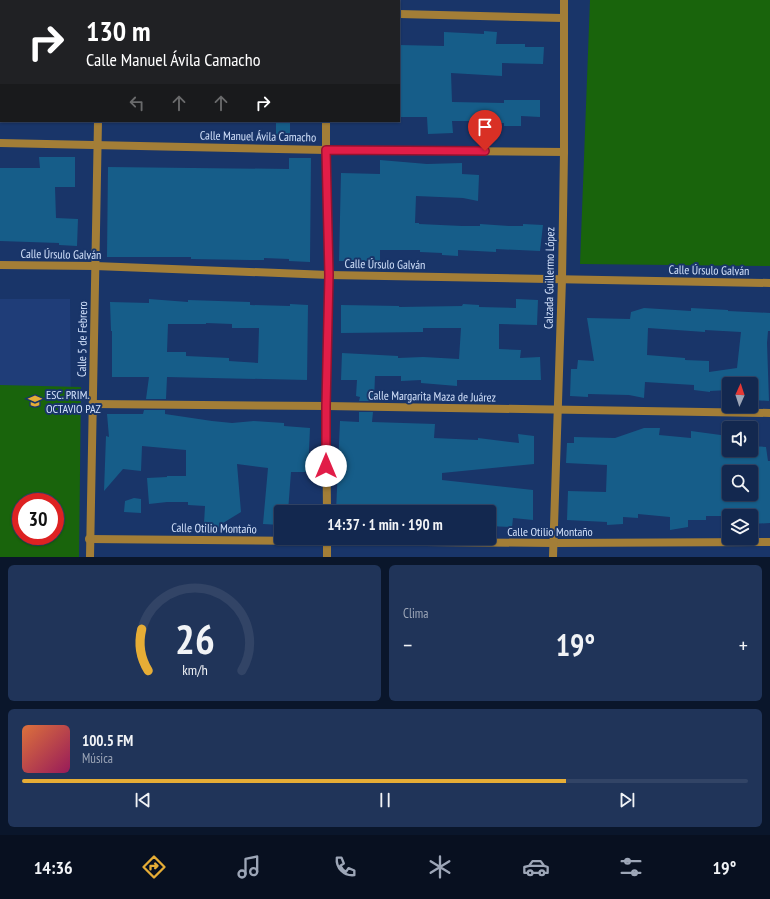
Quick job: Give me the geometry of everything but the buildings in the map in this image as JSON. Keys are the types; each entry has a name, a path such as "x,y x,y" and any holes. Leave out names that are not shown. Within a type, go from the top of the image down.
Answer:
{"street":[{"name":"Calzada Guillermo López","path":"553,557 562,279 564,0"},
{"path":"400,14 563,18"},
{"name":"Calle 5 de Febrero","path":"90,557 98,122"},
{"path":"326,122 329,275 326,406 327,505"},
{"name":"Calle Manuel Ávila Camacho","path":"0,143 326,150 564,152"},
{"name":"Calle Úrsulo Galván","path":"0,265 95,266 329,275 770,283"},
{"name":"Calle Margarita Maza de Juárez","path":"93,404 770,413"},
{"name":"Calle Otilio Montaño","path":"90,539 274,540"},
{"name":"Calle Otilio Montaño","path":"496,542 770,542"},
{"path":"327,545 327,557"}],"shaded area":[{"name":"ESC. PRIM. OCTAVIO PAZ","path":"0,299 70,299 72,557 0,557"}],"green space":[{"path":"590,0 770,0 770,266 580,264"},
{"path":"0,385 81,387 79,557 0,557"}],"place":[{"name":"ESC. PRIM. OCTAVIO PAZ","path":"35,401"}],"route":[{"path":"326,466 329,275 326,150 485,151"}]}
